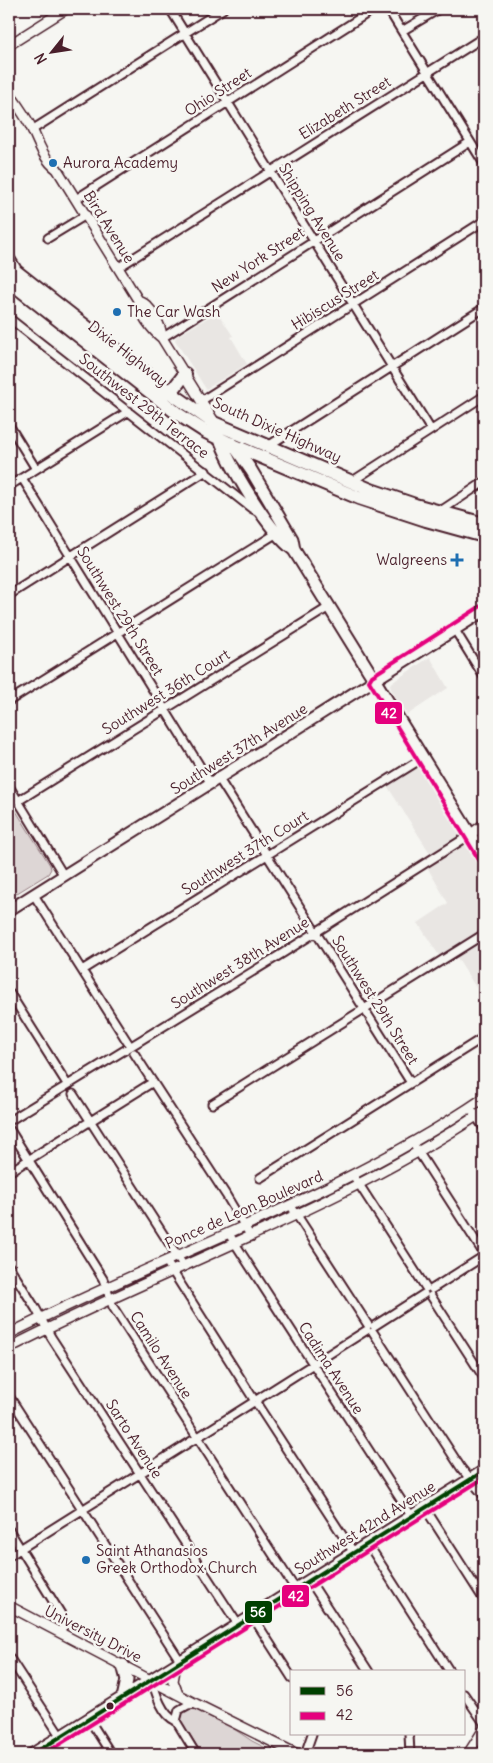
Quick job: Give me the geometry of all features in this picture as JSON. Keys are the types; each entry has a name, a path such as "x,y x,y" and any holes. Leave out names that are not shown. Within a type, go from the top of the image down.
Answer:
{"highway":[{"name":"South Dixie Highway","path":"9,266 14,278 214,423 391,497 484,524"},
{"name":"Dixie Highway","path":"14,278 178,414 233,445"},
{"path":"168,391 178,385 184,374"},
{"name":"South Dixie Highway","path":"233,445 380,505 484,536"}],"main road":[{"path":"214,423 220,439 243,483 284,543 294,550"},
{"path":"214,423 251,470 292,539 294,550 484,856"},
{"name":"Southwest 37th Avenue","path":"9,910 484,612"},
{"name":"Southwest 42nd Avenue","path":"34,1754 484,1471"},
{"path":"123,1665 127,1680 123,1698"}],"street":[{"path":"9,45 65,9"},
{"name":"Shipping Avenue","path":"170,9 431,430"},
{"path":"32,130 223,9"},
{"name":"Ohio Street","path":"76,199 374,9"},
{"path":"388,9 484,164"},
{"path":"402,31 439,9"},
{"name":"Elizabeth Street","path":"118,267 484,36"},
{"name":"Bird Avenue","path":"9,92 32,130 34,138 76,199 138,300 138,305 154,331 162,338 214,423"},
{"name":"New York Street","path":"162,338 470,142"},
{"path":"48,238 86,215"},
{"name":"Hibiscus Street","path":"202,401 484,221"},
{"path":"9,256 14,278"},
{"path":"267,446 484,308"},
{"name":"Southwest 29th Terrace","path":"9,318 251,508 264,514"},
{"path":"341,490 484,396"},
{"path":"9,486 128,411"},
{"path":"9,424 36,469"},
{"path":"9,595 206,471"},
{"name":"Southwest 29th Street","path":"22,478 165,710 268,855 411,1083"},
{"path":"426,520 484,482"},
{"path":"9,701 278,534"},
{"name":"Southwest 36th Court","path":"18,801 329,607"},
{"path":"455,630 484,677"},
{"name":"Southwest 37th Court","path":"82,970 423,758"},
{"path":"9,786 64,876"},
{"name":"Southwest 38th Avenue","path":"9,1120 316,932 470,835 484,824"},
{"path":"34,895 130,1046"},
{"path":"212,1104 484,934"},
{"path":"9,992 67,1084"},
{"path":"260,1178 484,1037"},
{"path":"134,1053 251,1237"},
{"path":"9,1172 153,1082"},
{"path":"73,1094 183,1265"},
{"name":"Ponce de Leon Boulevard","path":"9,1334 106,1287 292,1206 412,1142 484,1098"},
{"path":"470,1108 480,1114 484,1128"},
{"name":"Ponce de Leon Boulevard","path":"9,1348 46,1328 110,1298 297,1216 359,1185 480,1114"},
{"name":"Camilo Avenue","path":"10,1130 103,1279 114,1307 296,1590"},
{"path":"9,1556 484,1255 412,1142"},
{"path":"353,1175 484,1378"},
{"path":"292,1206 461,1468 484,1496"},
{"name":"Cadima Avenue","path":"229,1234 412,1516"},
{"path":"166,1260 171,1271 354,1553"},
{"name":"Sarto Avenue","path":"9,1266 46,1328 239,1626"},
{"path":"9,1396 178,1663 173,1681 178,1694"},
{"path":"426,1508 484,1600"},
{"path":"9,1530 61,1614 64,1622 61,1632"},
{"path":"368,1544 449,1670"},
{"path":"310,1581 368,1670"},
{"name":"University Drive","path":"9,1606 196,1704 297,1754"},
{"path":"253,1617 290,1675"},
{"path":"9,1657 61,1737"},
{"path":"152,1680 158,1699 170,1719 176,1722 196,1754"},
{"path":"466,1697 484,1723"},
{"path":"176,1722 181,1708 196,1704"},
{"path":"89,1719 111,1754"},
{"path":"468,1754 484,1729"},
{"path":"305,1754 311,1736"},
{"path":"409,1736 410,1754"}],"shaded area":[{"path":"217,312 233,336 231,337 247,364 206,389 175,340 176,337"},
{"path":"430,657 448,688 407,715 391,689 390,684"},
{"path":"417,766 484,876 484,1000 452,950 440,957 418,923 448,903 427,867 435,861 386,784"},
{"path":"9,800 51,869 48,874 9,898"},
{"path":"190,1707 225,1723 252,1741 270,1750 280,1750 289,1754 200,1754 199,1749 187,1730 183,1730 178,1717 179,1713"}],"transit line":[{"name":"42","path":"479,860 369,681 372,676 481,606"},
{"name":"56","path":"33,1754 484,1471"},
{"name":"42","path":"44,1754 484,1478"}],"place":[{"name":"Aurora Academy","path":"53,163"},
{"name":"The Car Wash","path":"117,312"},
{"name":"Walgreens","path":"457,560"},
{"name":"Saint Athanasios Greek Orthodox Church","path":"86,1560"}]}
